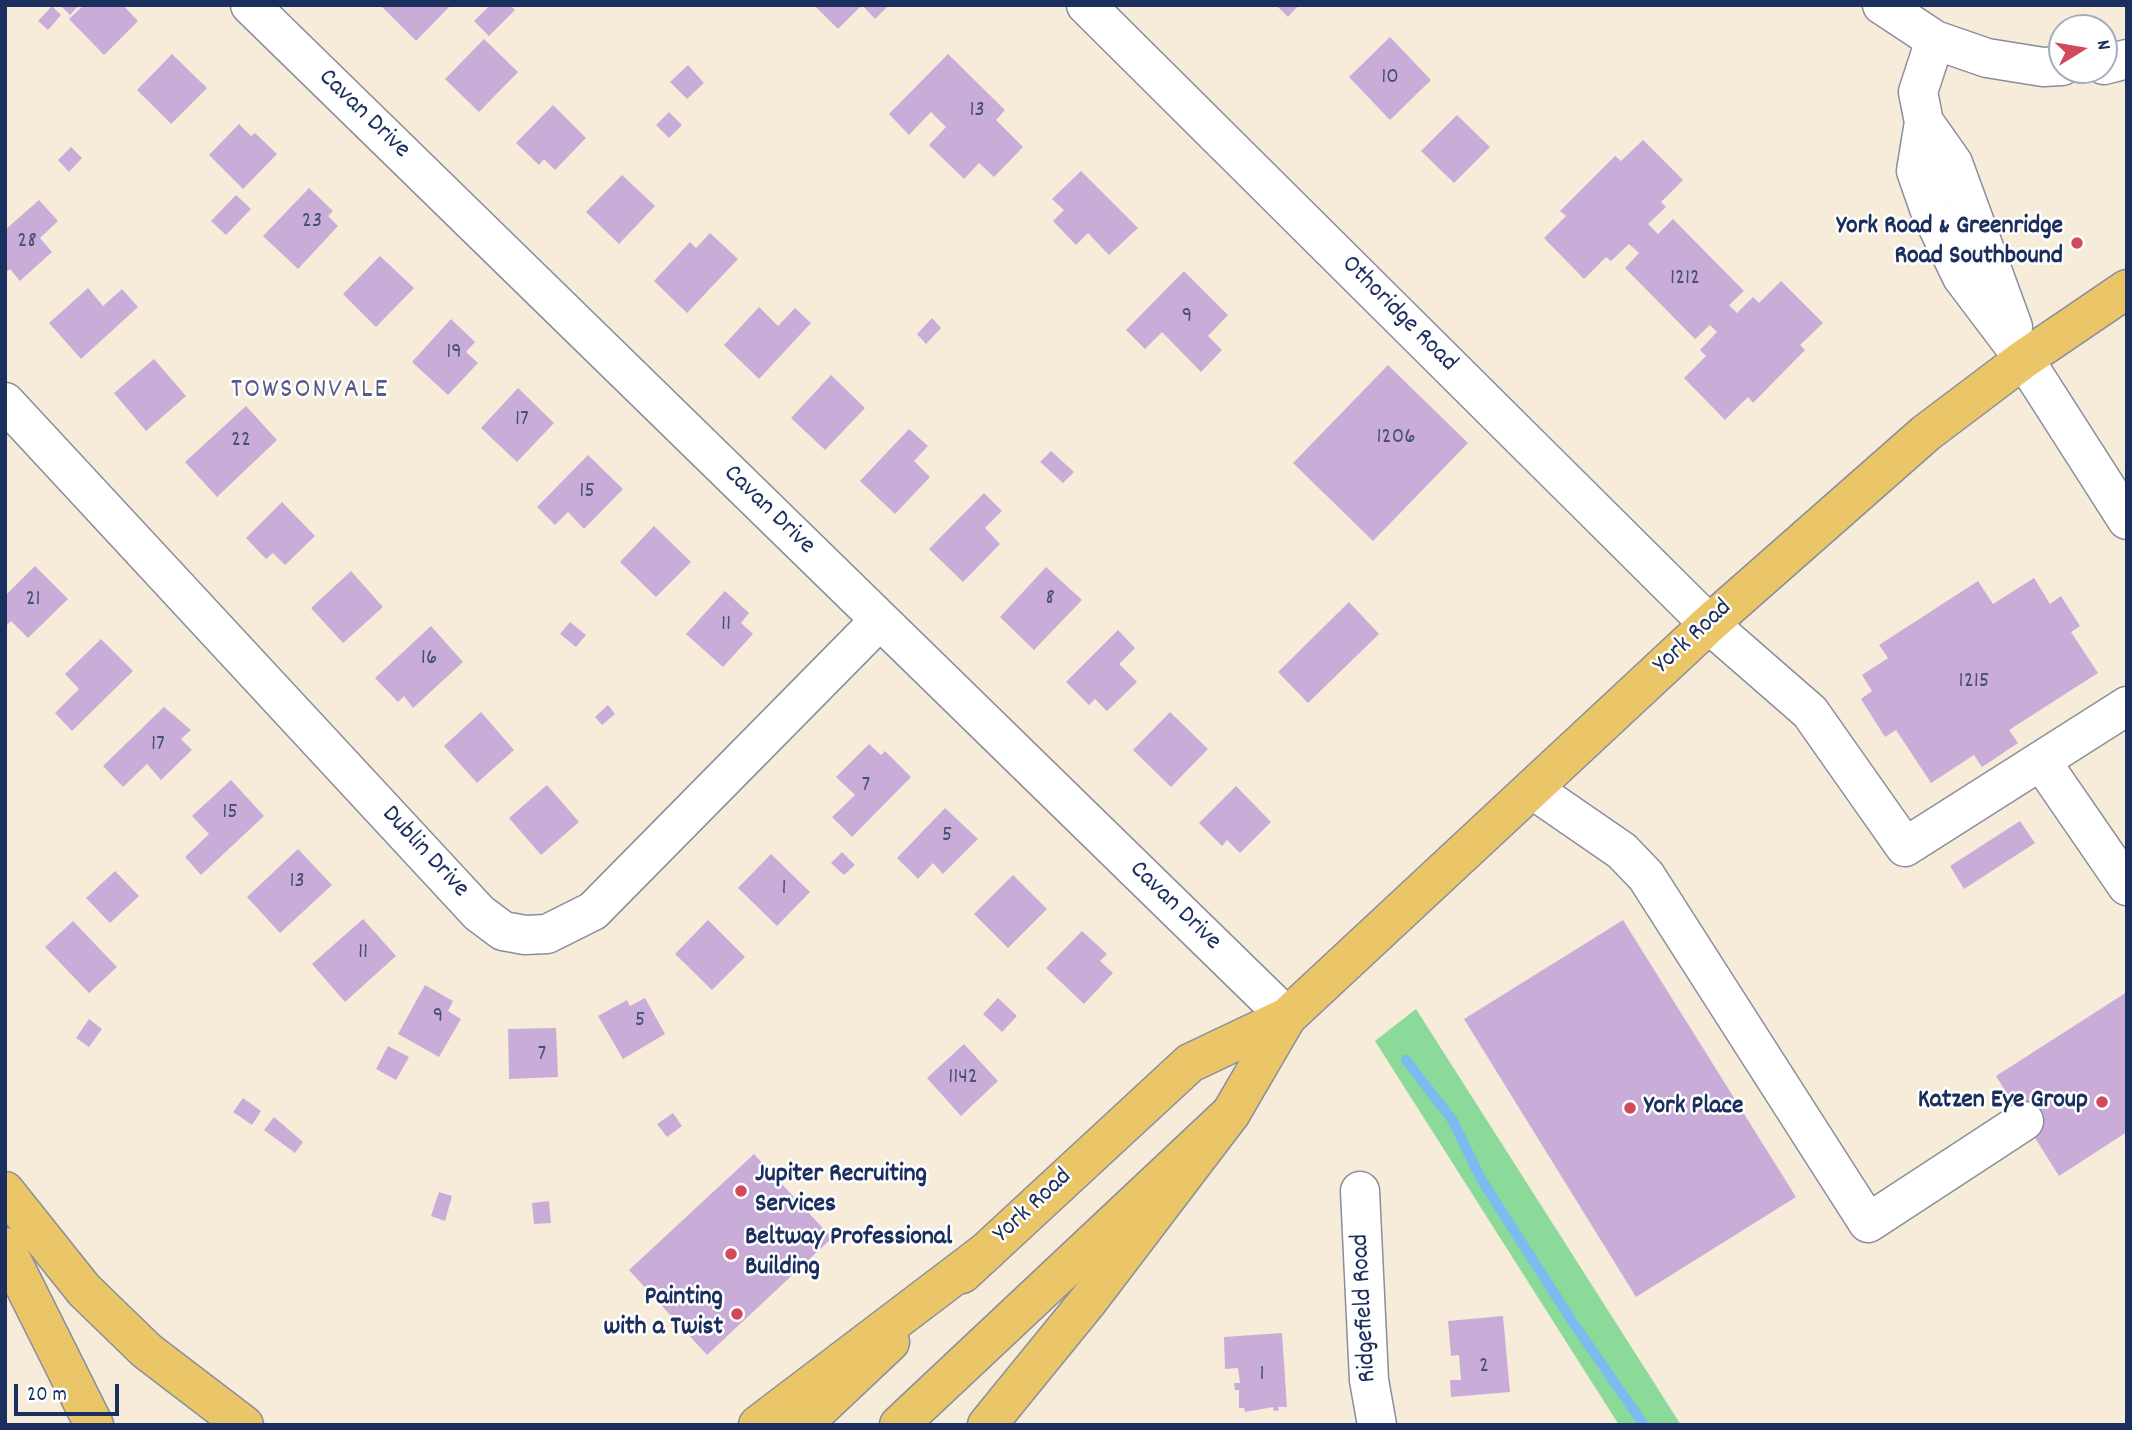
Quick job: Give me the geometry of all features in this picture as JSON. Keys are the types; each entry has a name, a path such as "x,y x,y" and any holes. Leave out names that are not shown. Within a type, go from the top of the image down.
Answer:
{"main road":[{"name":"York Road","path":"899,1425 1231,1113 1287,1017 1709,624 1874,477 2024,359 2127,289"},
{"name":"York Road","path":"802,1425 1190,1063 1287,1017"},
{"path":"987,1425 1088,1301 1231,1113"},
{"path":"5,1191 84,1290 147,1351 244,1425"},
{"path":"5,1247 94,1425"},
{"path":"758,1425 987,1251"}],"street":[{"name":"Cavan Drive","path":"250,5 1287,1017"},
{"name":"Othoridge Road","path":"1086,5 1709,624 1810,712 1905,847 2041,761"},
{"path":"1882,5 1935,40 1987,58 2048,67"},
{"path":"1935,40 1918,92 1924,122 1916,171 1930,211 1962,277 2024,359 2127,520"},
{"name":"Dublin Drive","path":"5,402 479,913 503,931 525,935 548,934 593,911 880,620"},
{"path":"2127,706 2041,761 2127,886"},
{"path":"1532,789 1622,851 1646,876 1868,1223 2024,1121"},
{"name":"Ridgefield Road","path":"1360,1191 1369,1380 1377,1425"}],"green space":[{"path":"1416,1009 1681,1425 1619,1425 1375,1041"}],"building":[{"path":"60,5 79,5 70,15"},
{"path":"84,5 123,5 138,21 104,55 69,19"},
{"path":"451,5 416,41 382,7"},
{"path":"490,5 510,5 515,10 489,36 474,21"},
{"path":"814,5 862,5 838,29"},
{"path":"862,5 889,5 875,19"},
{"path":"1276,5 1299,5 1288,17"},
{"path":"52,6 61,15 48,30 38,21"},
{"path":"1390,37 1431,80 1390,120 1349,77"},
{"path":"484,39 518,72 479,112 445,79"},
{"path":"172,54 207,88 171,124 137,90"},
{"path":"948,54 1005,110 996,120 1023,147 994,177 979,163 964,179 929,145 946,127 931,112 909,135 889,114"},
{"path":"688,65 704,83 687,99 670,82"},
{"path":"553,105 586,138 555,170 544,159 539,165 516,143"},
{"path":"669,112 682,125 669,138 656,125"},
{"path":"1457,115 1490,147 1454,183 1421,151"},
{"path":"239,124 251,136 255,133 277,154 243,189 209,155"},
{"path":"1643,140 1683,180 1661,202 1666,207 1648,224 1658,234 1673,219 1744,291 1729,305 1737,313 1753,297 1759,303 1781,281 1823,323 1800,345 1805,350 1753,403 1748,397 1725,420 1684,378 1706,356 1700,350 1717,332 1710,325 1695,339 1625,268 1639,253 1629,244 1611,261 1606,257 1584,279 1544,238 1566,216 1560,211 1615,156 1621,161"},
{"path":"71,147 82,158 69,172 58,160"},
{"path":"1081,171 1138,228 1109,255 1088,233 1076,245 1053,221 1064,210 1052,199"},
{"path":"622,175 655,206 619,244 586,212"},
{"path":"309,188 333,211 328,216 338,226 298,269 263,236"},
{"path":"236,195 251,209 226,235 211,221"},
{"path":"39,200 58,221 40,238 52,252 20,281 10,269 5,273 5,230"},
{"path":"710,233 738,259 687,313 654,281 690,242 696,248"},
{"path":"380,256 414,288 376,327 343,294"},
{"path":"1184,271 1228,315 1208,336 1222,350 1201,372 1162,332 1145,349 1126,330"},
{"path":"88,288 103,306 122,289 138,307 81,359 49,323"},
{"path":"759,307 778,326 795,308 811,323 759,379 724,345"},
{"path":"932,318 941,328 926,344 917,334"},
{"path":"451,319 475,342 466,352 478,363 448,395 412,362"},
{"path":"154,359 186,396 146,431 114,393"},
{"path":"1388,365 1468,443 1373,541 1293,463"},
{"path":"831,375 865,408 825,450 791,418"},
{"path":"518,388 554,423 517,462 481,428"},
{"path":"246,406 277,440 217,497 185,462"},
{"path":"909,429 928,446 914,461 930,477 895,514 860,481"},
{"path":"1051,451 1074,472 1063,483 1040,462"},
{"path":"588,455 623,489 584,529 568,512 555,525 537,507"},
{"path":"984,493 1002,511 985,528 1000,544 963,582 929,549"},
{"path":"282,502 315,536 285,565 273,553 266,559 246,538"},
{"path":"654,526 691,562 656,597 620,562"},
{"path":"35,566 68,599 28,638 11,621 5,627 5,596"},
{"path":"1046,567 1082,600 1034,650 1000,617"},
{"path":"351,571 383,607 343,643 311,608"},
{"path":"2034,578 2050,604 2061,596 2080,626 2071,632 2098,673 2009,730 2018,743 1982,767 1974,755 1931,783 1896,730 1885,737 1861,699 1872,691 1862,675 1888,658 1879,645 1978,581 1993,604"},
{"path":"725,591 749,613 741,623 753,634 723,667 686,634"},
{"path":"1349,602 1379,634 1308,703 1278,672"},
{"path":"570,622 586,635 576,647 560,634"},
{"path":"431,626 463,662 413,708 404,696 398,702 375,678"},
{"path":"1118,630 1135,648 1119,664 1137,682 1107,711 1095,699 1089,705 1066,682"},
{"path":"101,639 133,671 72,731 55,713 79,689 65,674"},
{"path":"608,705 615,714 602,725 595,717"},
{"path":"164,707 191,730 181,739 192,750 161,780 147,764 123,787 103,766"},
{"path":"481,712 514,750 477,783 444,746"},
{"path":"1170,712 1208,749 1171,787 1133,750"},
{"path":"869,744 881,755 885,751 911,777 852,837 832,817 855,795 836,777"},
{"path":"231,780 264,816 201,875 185,857 209,834 192,816"},
{"path":"547,785 579,822 541,855 509,818"},
{"path":"1236,786 1271,822 1240,853 1227,840 1222,846 1199,823"},
{"path":"945,808 978,839 943,874 933,863 918,879 897,858"},
{"path":"2020,821 2035,843 1964,889 1950,866"},
{"path":"298,849 332,885 280,933 247,897"},
{"path":"842,852 855,865 844,875 831,863"},
{"path":"771,854 810,892 777,926 738,888"},
{"path":"115,871 139,896 110,923 86,898"},
{"path":"1013,875 1047,909 1008,948 974,914"},
{"path":"363,919 396,956 345,1002 312,964"},
{"path":"708,920 745,957 712,990 675,954"},
{"name":"York Place","path":"1623,920 1796,1197 1636,1297 1464,1019"},
{"path":"73,921 117,967 89,993 45,947"},
{"path":"1082,931 1107,954 1100,961 1113,973 1084,1004 1046,968"},
{"path":"425,985 453,1001 448,1011 461,1019 439,1057 398,1034"},
{"path":"2127,992 2127,1132 2059,1176 1996,1076"},
{"path":"645,998 665,1034 623,1059 598,1016 627,1000 630,1006"},
{"path":"998,998 1017,1016 1002,1032 983,1014"},
{"path":"89,1019 102,1029 89,1047 76,1038"},
{"path":"556,1028 558,1077 509,1079 508,1029"},
{"path":"964,1044 998,1081 961,1116 927,1078"},
{"path":"388,1046 409,1057 396,1080 376,1069"},
{"path":"243,1098 261,1111 252,1125 233,1112"},
{"path":"673,1113 682,1126 667,1137 657,1124"},
{"path":"274,1117 303,1142 295,1153 264,1130"},
{"name":"Beltway Professional Building","path":"754,1154 832,1238 707,1355 629,1270"},
{"path":"439,1192 452,1196 445,1221 431,1216"},
{"path":"549,1201 551,1223 534,1224 532,1203"},
{"path":"1503,1316 1510,1392 1451,1397 1450,1380 1461,1380 1459,1355 1451,1356 1448,1321"},
{"path":"1282,1333 1287,1407 1278,1407 1279,1410 1274,1411 1273,1407 1245,1412 1244,1408 1239,1408 1239,1390 1235,1390 1234,1383 1240,1383 1238,1368 1225,1369 1224,1337"}],"waterway":[{"path":"1406,1060 1453,1121 1481,1179 1572,1321 1644,1425"}],"place":[{"name":"York Road & Greenridge Road Southbound","path":"2077,243"},
{"name":"Katzen Eye Group","path":"2102,1102"},
{"name":"York Place","path":"1630,1108"},
{"name":"Jupiter Recruiting Services","path":"741,1191"},
{"name":"Beltway Professional Building","path":"731,1254"},
{"name":"Painting with a Twist","path":"737,1314"}],"district":[{"name":"TOWSONVALE","path":"310,392"}]}
